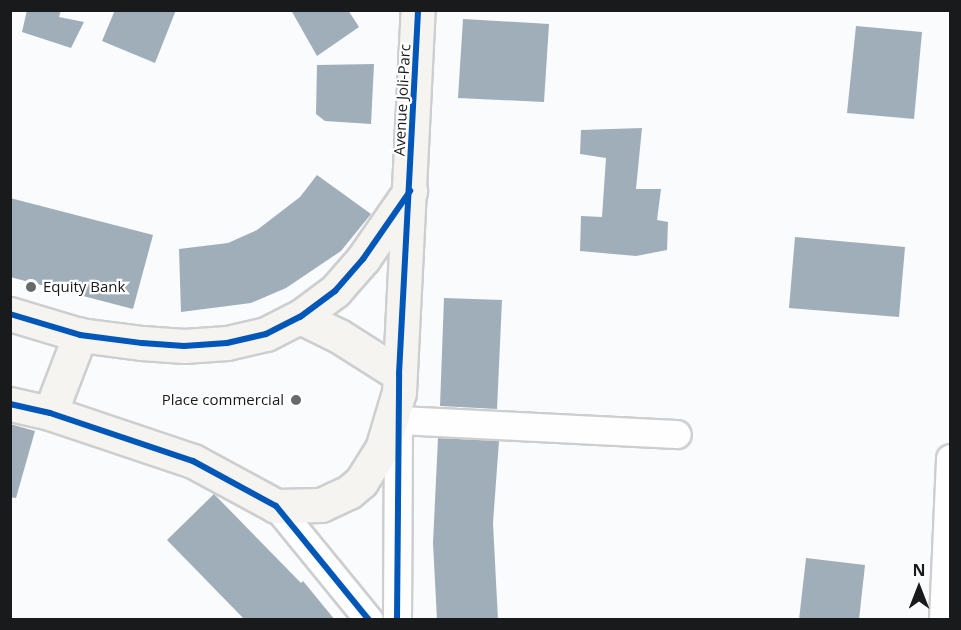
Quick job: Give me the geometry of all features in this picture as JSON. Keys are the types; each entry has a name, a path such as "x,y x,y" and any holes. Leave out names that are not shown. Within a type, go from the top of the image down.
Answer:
{"street":[{"name":"Avenue Joli-Parc","path":"276,506 321,504 349,492 361,482 382,449 399,395 418,10"},
{"path":"10,314 80,334 163,345 216,344 266,334 300,317 335,291 363,259 410,191"},
{"path":"300,317 339,336 399,395 677,434"},
{"path":"50,413 80,334"},
{"path":"397,620 399,395"},
{"path":"10,404 50,413 193,461 276,506 369,620"},
{"path":"946,617 951,458"}],"building":[{"path":"27,10 61,10 59,17 84,22 71,48 22,32"},
{"path":"115,10 176,10 155,63 102,41"},
{"path":"291,10 348,10 359,27 317,56"},
{"path":"463,19 549,24 544,102 458,98"},
{"path":"856,26 922,32 914,119 847,113"},
{"path":"374,64 371,124 325,121 316,114 317,65"},
{"path":"642,128 636,189 661,189 657,220 668,222 667,250 636,256 580,251 581,216 602,217 606,158 580,154 581,130"},
{"path":"317,175 371,214 341,251 286,288 251,303 181,312 179,249 228,243 257,230 300,197"},
{"path":"10,198 153,235 133,309 10,277"},
{"path":"795,237 905,247 899,317 789,308"},
{"path":"444,298 502,300 497,409 440,406"},
{"path":"10,424 35,431 16,498 10,497"},
{"path":"438,438 499,441 493,523 498,620 437,620 433,543"},
{"path":"214,494 301,583 303,581 335,620 245,620 167,540"},
{"path":"806,558 865,565 859,620 799,620"}],"cycle path":[{"path":"397,620 399,374 418,10"},
{"path":"10,314 80,335 142,343 184,346 227,343 266,334 300,317 335,291 363,259 410,191"},
{"path":"10,404 50,413 193,461 276,506 369,620"}],"place":[{"name":"Equity Bank","path":"31,287"},
{"name":"Place commercial","path":"296,400"}]}
